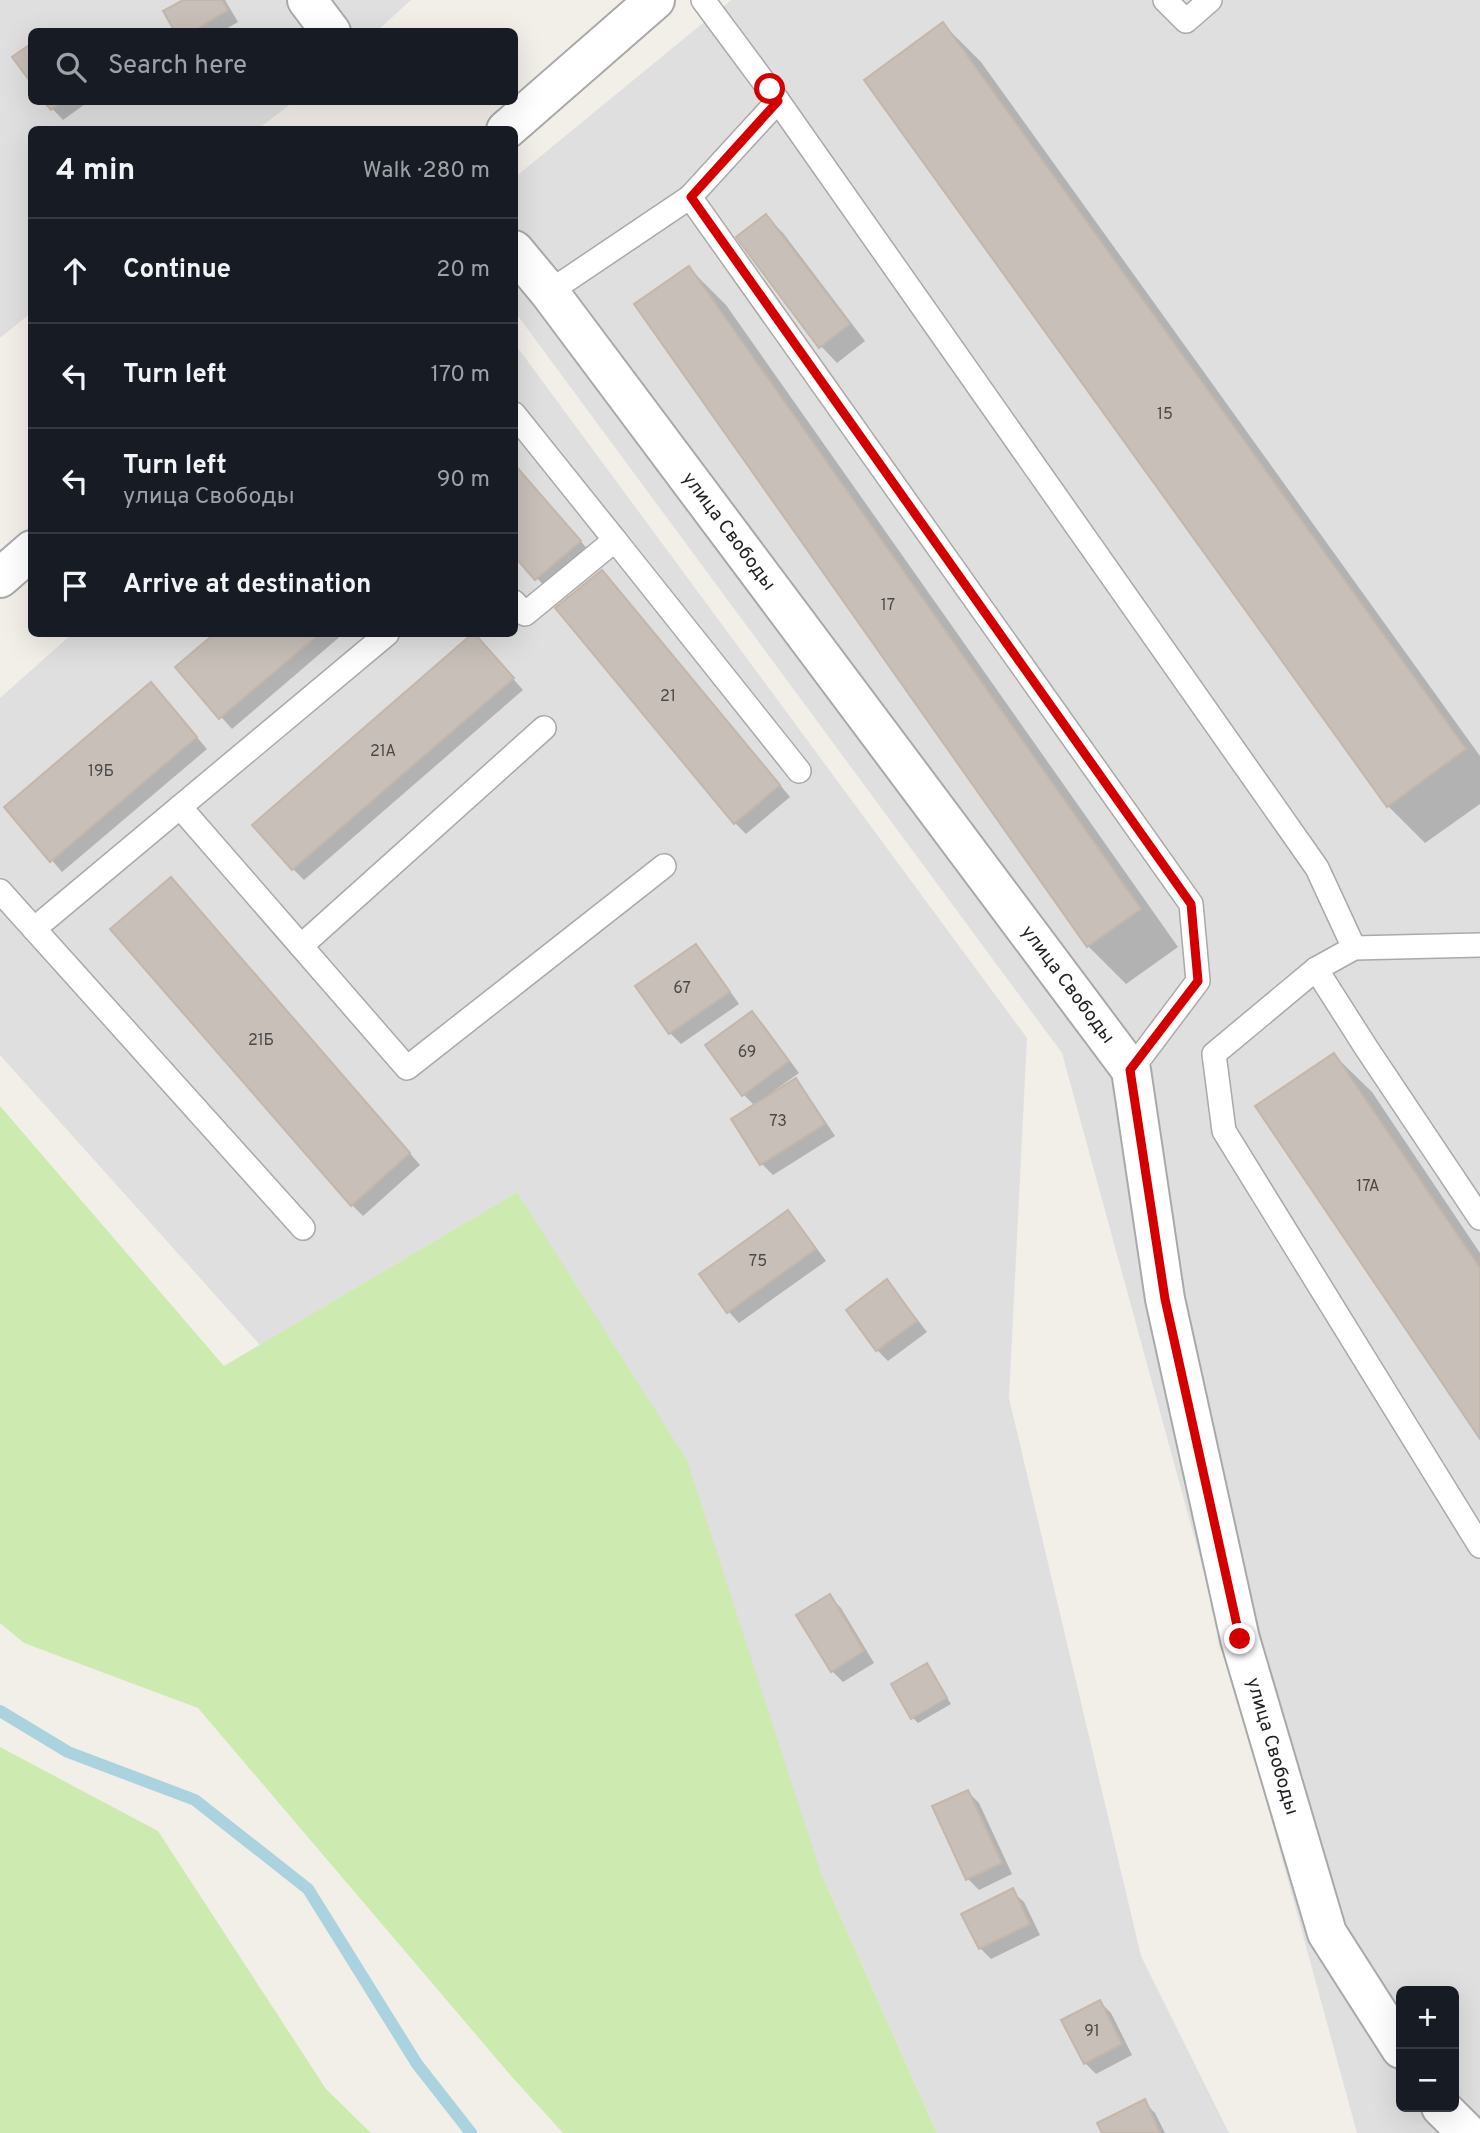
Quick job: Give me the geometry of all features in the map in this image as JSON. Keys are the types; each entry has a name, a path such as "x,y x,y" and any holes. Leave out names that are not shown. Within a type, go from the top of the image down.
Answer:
{"street":[{"path":"307,0 328,28"},
{"path":"511,126 655,0"},
{"name":"улица Свободы","path":"518,255 549,292 1130,1070 1165,1299 1240,1639 1327,1933 1396,2041"},
{"path":"0,578 28,554"},
{"path":"1446,2112 1467,2133"}],"lane":[{"path":"703,0 778,101 1317,868 1354,948"},
{"path":"1165,0 1186,21 1210,0"},
{"path":"549,292 691,197 778,101"},
{"path":"691,197 1191,904 1198,981 1130,1070"},
{"path":"518,419 799,771"},
{"path":"518,606 525,614 615,540"},
{"path":"34,929 383,637"},
{"path":"301,946 544,729"},
{"path":"180,807 407,1068 664,866"},
{"path":"0,891 303,1228"},
{"path":"1480,945 1354,948 1316,968 1214,1054 1224,1131 1480,1546"},
{"path":"1316,968 1480,1218"}],"shaded area":[{"path":"0,0 411,0 380,28 28,28 28,105 289,105 262,126 28,126 28,315 0,338"},
{"path":"731,0 1480,0 1480,2133 1357,2133 1062,1053 518,316 518,175"},
{"path":"518,348 1027,1038 1009,1398 1141,1956 1229,2133 937,2133 517,1192 260,1345 0,1055 0,698 69,637 518,637"}],"green space":[{"path":"0,1106 224,1366 517,1192 687,1460 821,1873 937,2133 563,2133 512,2077 198,1708 24,1643 0,1623"},
{"path":"0,1747 158,1831 326,2089 371,2133 0,2133"}],"building":[{"path":"183,0 222,0 228,10 199,28 173,28 163,11"},
{"path":"943,22 1466,749 1387,807 864,80"},
{"path":"28,46 28,79 12,57"},
{"path":"766,214 850,324 819,348 736,237"},
{"path":"689,266 1141,909 1087,947 634,304"},
{"path":"518,469 581,541 535,580 518,561"},
{"path":"602,570 780,785 734,824 555,608"},
{"path":"210,637 315,637 219,719 175,667"},
{"path":"469,637 478,637 514,678 292,870 252,825"},
{"path":"151,682 197,737 50,862 4,807"},
{"path":"171,877 410,1153 351,1206 110,929"},
{"path":"696,944 730,992 669,1034 635,986"},
{"path":"752,1011 789,1061 742,1096 705,1045"},
{"path":"1334,1053 1480,1268 1480,1439 1255,1106"},
{"path":"796,1078 825,1124 760,1165 731,1119"},
{"path":"788,1210 816,1249 727,1313 699,1274"},
{"path":"887,1279 917,1321 876,1351 846,1310"},
{"path":"830,1594 864,1651 831,1672 796,1615"},
{"path":"927,1663 947,1698 911,1719 891,1684"},
{"path":"968,1790 1002,1863 966,1880 932,1806"},
{"path":"1013,1888 1030,1924 979,1949 961,1914"},
{"path":"1100,2000 1122,2044 1084,2064 1061,2020"},
{"path":"1145,2099 1160,2133 1102,2133 1097,2123"}],"waterway":[{"path":"0,1711 68,1752 195,1800 308,1889 417,2064 471,2133"}],"route":[{"path":"770,89 778,101 691,197 1191,904 1198,981 1130,1070 1165,1299 1240,1639"}]}
